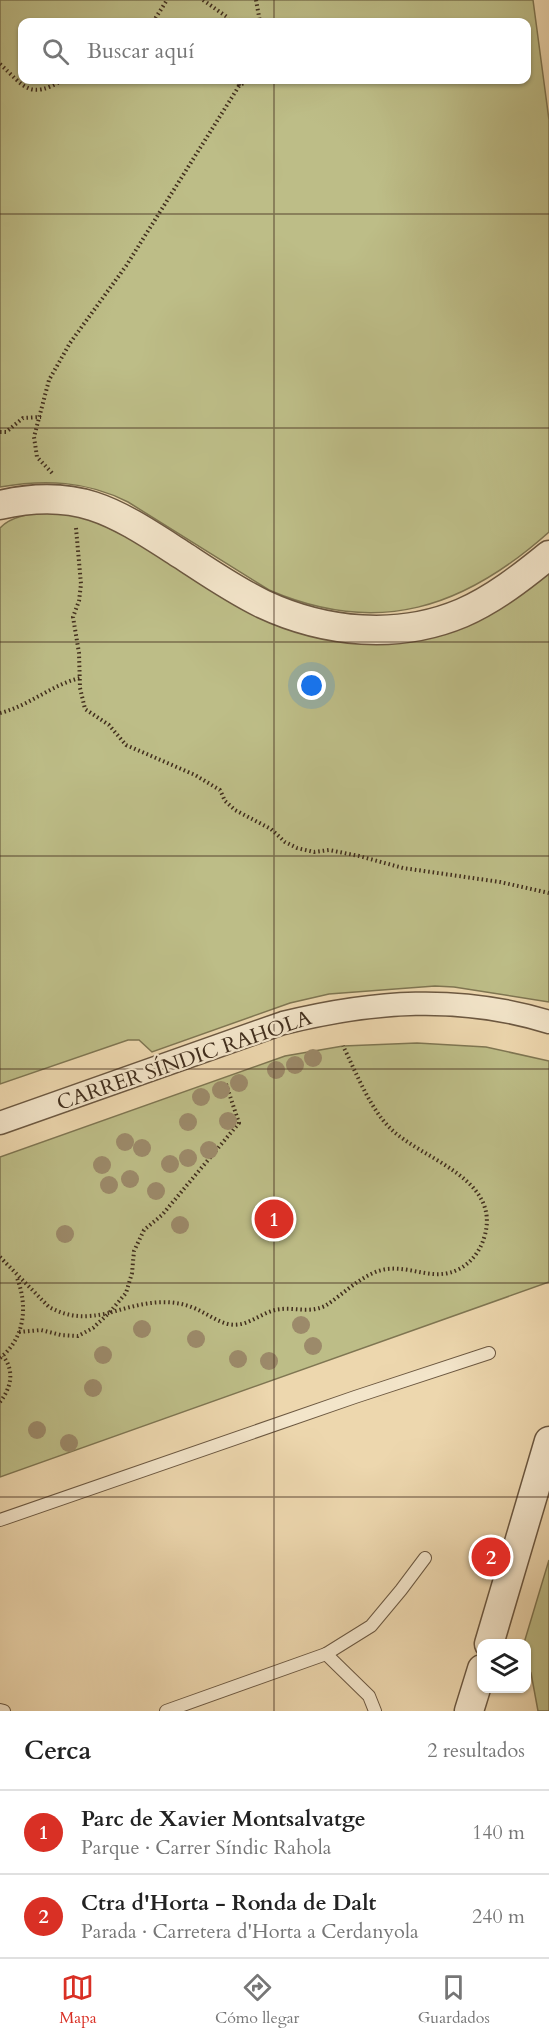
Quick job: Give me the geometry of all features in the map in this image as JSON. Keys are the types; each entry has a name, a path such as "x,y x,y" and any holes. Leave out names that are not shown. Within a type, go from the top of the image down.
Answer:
{"street":[{"path":"3,506 59,499 94,505 125,518 263,604 307,621 355,630 423,625 462,613 493,596 549,555"},
{"name":"CARRER SÍNDIC RAHOLA","path":"0,1123 282,1023 324,1013 365,1006 408,1003 450,1004 527,1015 549,1022"},
{"path":"490,1639 549,1441"},
{"path":"469,1711 477,1685"}],"lane":[{"path":"0,1521 355,1397 489,1353"},
{"path":"166,1711 326,1654 371,1626 425,1558"},
{"path":"326,1654 369,1696 375,1711"}],"path":[{"path":"156,18 167,0"},
{"path":"203,0 228,18"},
{"path":"256,0 259,18"},
{"path":"0,64 18,81"},
{"path":"21,84 33,91 56,84"},
{"path":"242,84 126,266 70,343 50,380 43,399 41,417 34,437 37,457 54,475 59,499 76,525 80,548 81,584 79,601 73,617 85,709 109,725 126,745 195,776 220,790 225,801 235,810 271,829 285,842 297,848 314,852 329,850 403,868 500,882 549,893"},
{"path":"0,432 6,432 23,418 41,417"},
{"path":"0,713 19,708 65,682 80,678"},
{"path":"0,1257 49,1307 58,1312 79,1318 89,1318 136,1305 165,1302 193,1307 218,1320 237,1325 278,1309 301,1311 318,1309 373,1272 396,1269 429,1275 451,1273 470,1261 477,1253 486,1232 485,1208 480,1196 471,1184 399,1135 384,1122 343,1046"},
{"path":"20,1332 41,1330 78,1336 93,1328 126,1293 132,1273 134,1251 144,1230 162,1215 239,1123 226,1084"},
{"path":"0,1402 6,1395 10,1379 7,1361 2,1357 13,1345 20,1332 23,1318 22,1290 17,1276"}],"green space":[{"path":"0,0 533,0 549,120 549,532 485,580 452,596 418,607 383,612 347,611 309,604 269,590 128,502 113,495 66,484 17,484 0,487"},
{"path":"53,511 87,517 335,639 549,572 549,1002 435,986 329,994 290,1003 152,1052 139,1040 128,1040 0,1084 0,528 18,517"},
{"path":"417,1043 486,1047 549,1061 549,1282 0,1477 0,1157 285,1056 343,1046"},
{"path":"549,1560 549,1711 538,1711 531,1673 531,1639 525,1639"}],"place":[{"name":"Parc de Xavier Montsalvatge","path":"274,1219"},
{"name":"Ctra d'Horta - Ronda de Dalt","path":"491,1557"}]}
